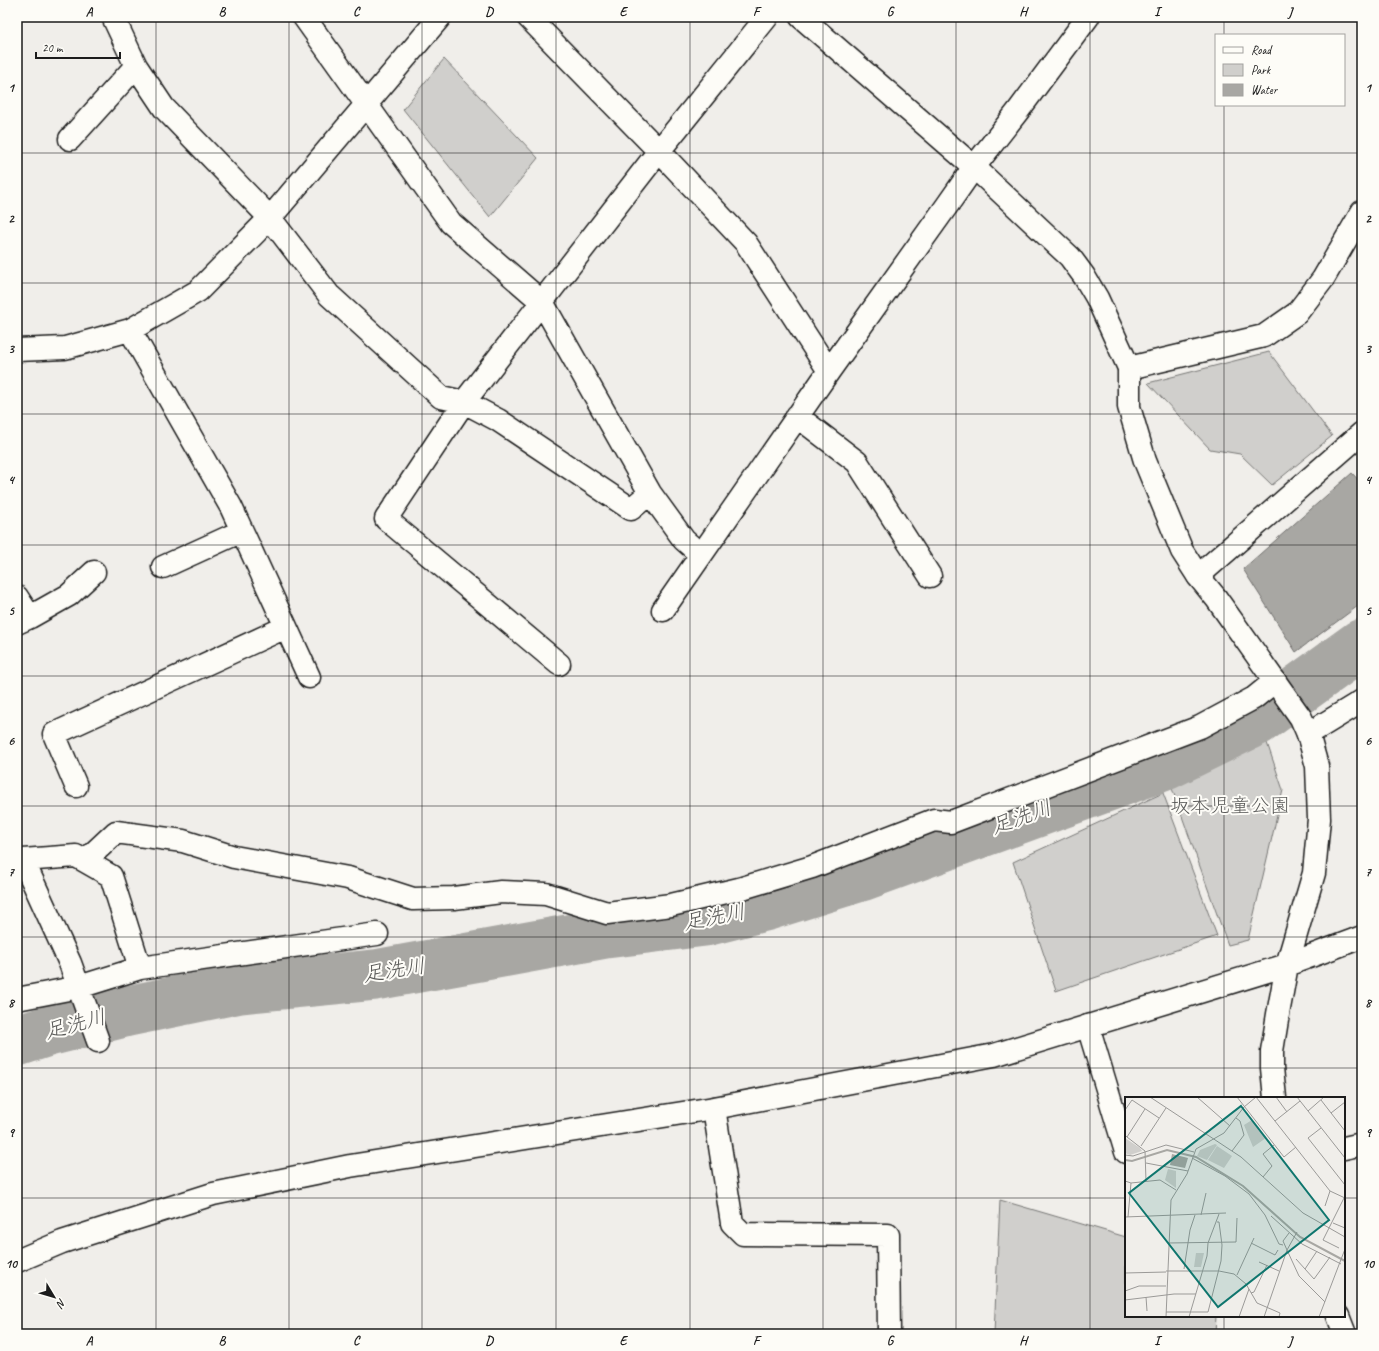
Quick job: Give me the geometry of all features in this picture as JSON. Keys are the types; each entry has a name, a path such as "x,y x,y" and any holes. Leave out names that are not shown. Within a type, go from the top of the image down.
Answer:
{"street":[{"path":"112,17 136,66 164,108 270,218 329,295 441,397 464,402 498,420 630,509 650,493"},
{"path":"304,17 451,223 542,302 650,493 684,540 701,555"},
{"path":"17,350 65,348 130,330 198,291 270,218 440,17"},
{"path":"528,17 659,151 746,243 829,371"},
{"path":"559,664 386,519 464,402 659,151 766,17"},
{"path":"801,17 974,167 1070,257 1084,276 1097,298 1129,368 1128,407 1145,461 1182,551 1198,576 1216,598 1277,684 1304,726 1317,766 1319,819 1314,873 1287,965 1272,1051 1275,1097"},
{"path":"663,610 797,416 974,167 1088,17"},
{"path":"70,139 136,66"},
{"path":"1129,368 1264,336 1297,313 1305,303 1323,279 1362,212"},
{"path":"130,330 227,500 309,678"},
{"path":"797,416 857,462 930,576"},
{"path":"1198,576 1362,432"},
{"path":"163,567 242,531"},
{"path":"17,597 24,620 69,595 94,572"},
{"path":"76,786 54,734 286,627"},
{"path":"85,861 116,832 184,841 234,857 348,878 413,898 454,898 501,892 546,894 607,913 671,905 739,889 812,867 934,820 951,822 1200,727 1277,684"},
{"path":"1304,726 1362,701"},
{"path":"98,1041 70,962 19,854 76,856 111,876 140,968"},
{"path":"17,999 81,993 140,968 377,934"},
{"path":"17,1261 62,1242 213,1194 350,1166 714,1108 994,1055 1287,965 1362,937"},
{"path":"1088,1026 1125,1149"},
{"path":"714,1108 732,1222 743,1234 888,1235 889,1334"},
{"path":"1345,1148 1362,1144"},
{"path":"1338,1317 1345,1334"}],"green space":[{"path":"444,59 538,158 490,217 403,109"},
{"path":"1269,352 1332,436 1272,485 1240,454 1210,449 1148,383"},
{"name":"坂本児童公園","path":"1264,734 1283,790 1248,940 1228,945 1169,780"},
{"path":"1163,793 1217,936 1056,991 1013,862"},
{"path":"1000,1200 1125,1237 1125,1317 1216,1317 1215,1334 994,1334"}],"water":[{"path":"1352,473 1362,484 1362,603 1296,652 1243,569"}],"waterway":[{"name":"足洗川","path":"17,1041 48,1031 128,1011 240,988 375,975 606,933 705,921 768,905 861,876 1165,765 1257,720 1362,644"}]}
